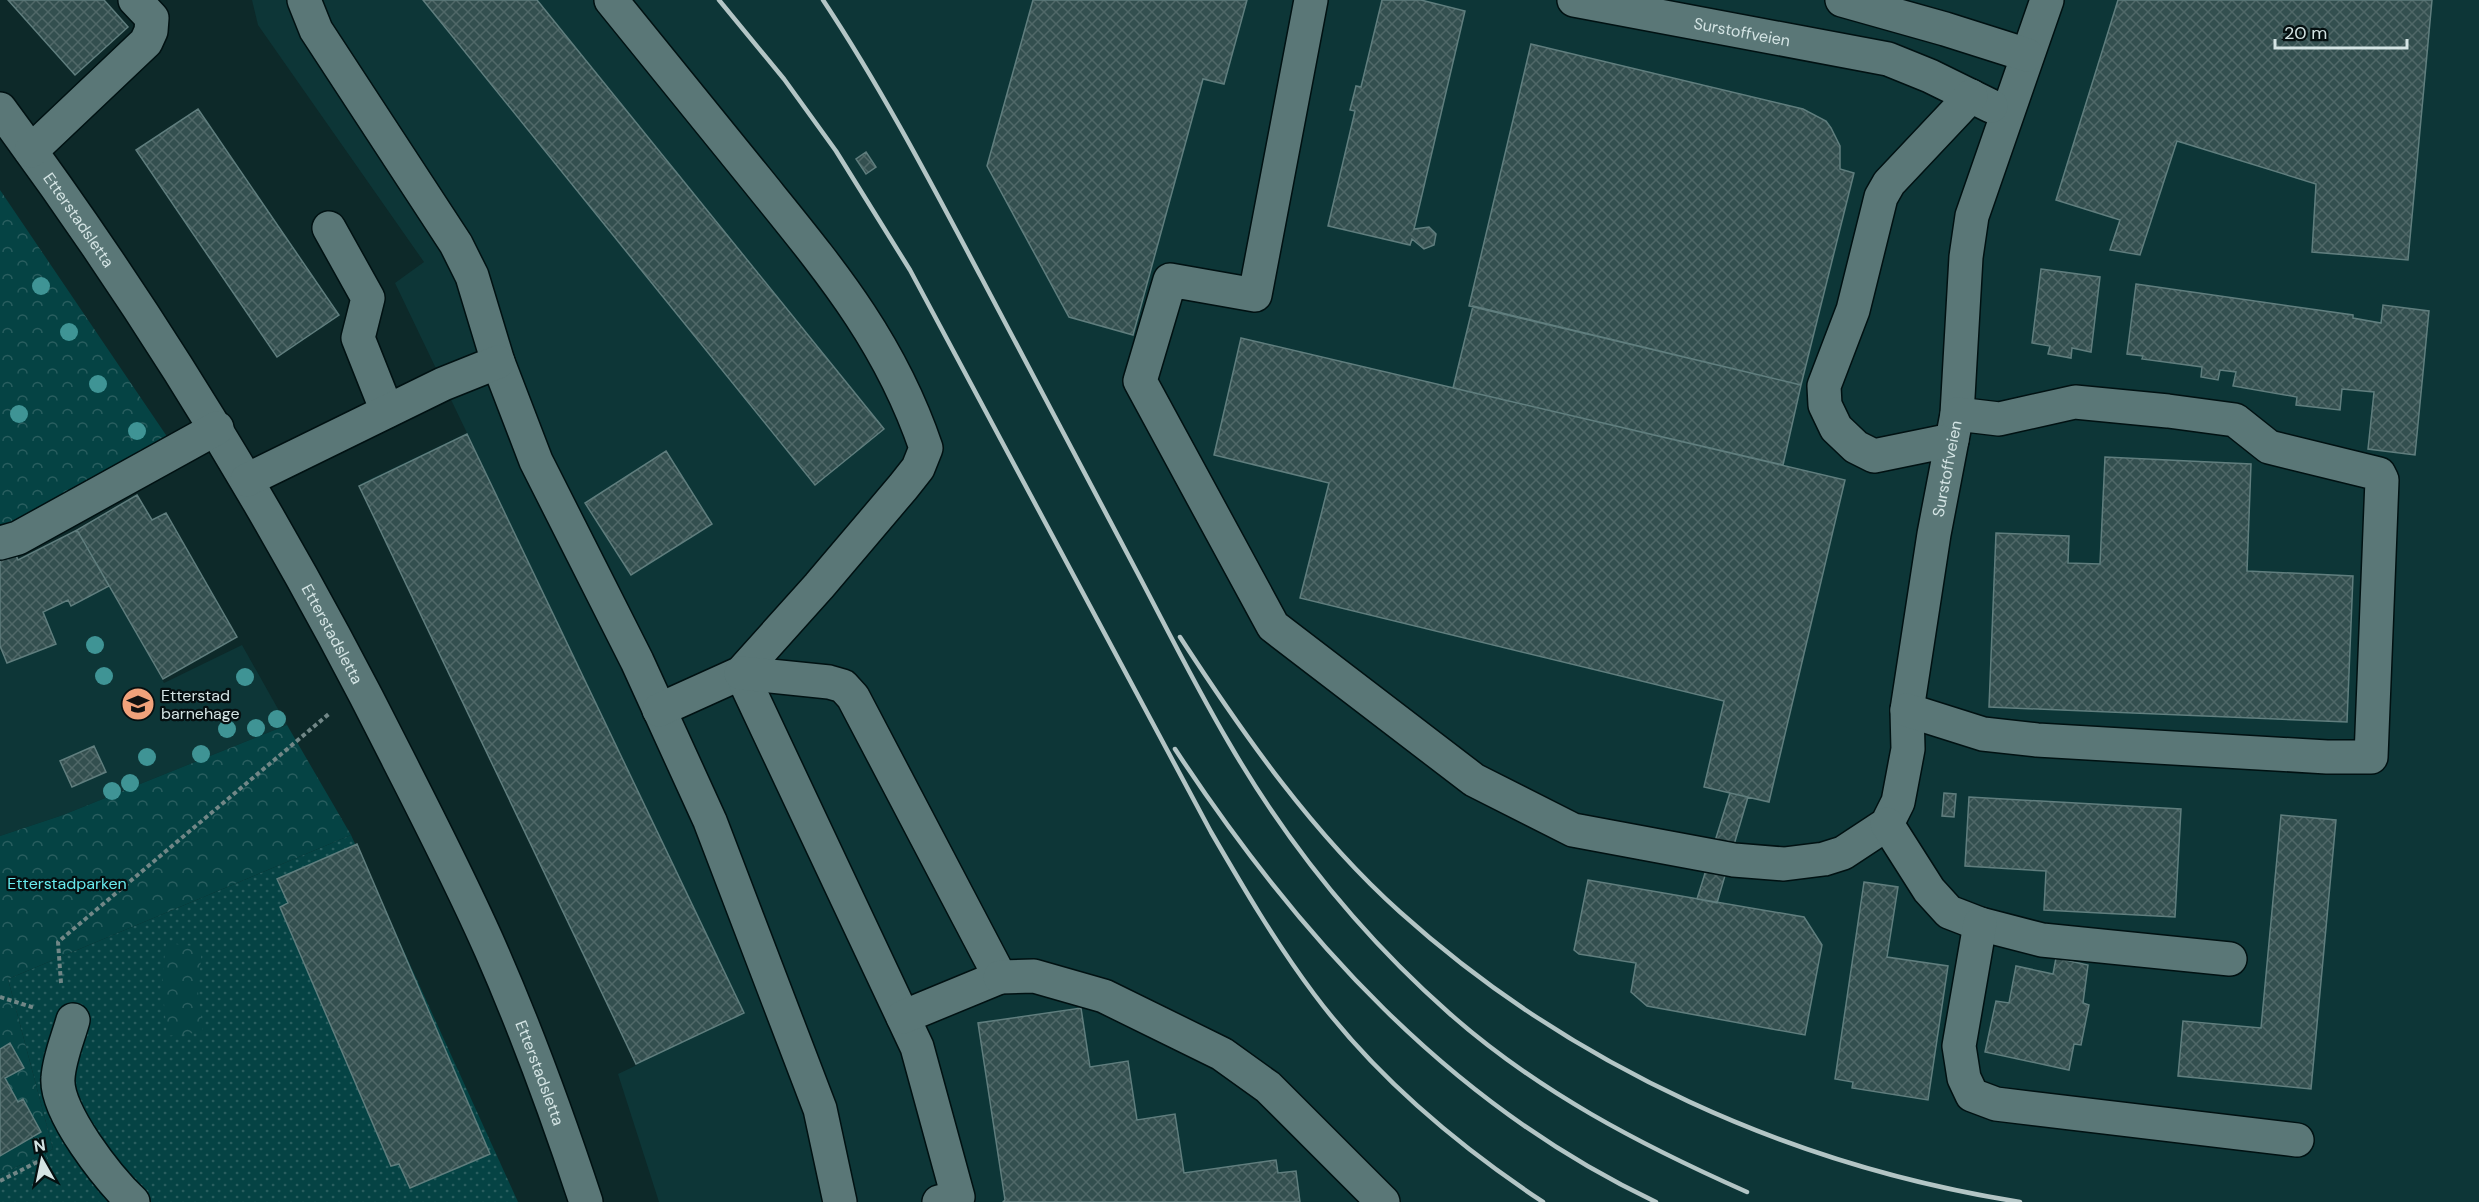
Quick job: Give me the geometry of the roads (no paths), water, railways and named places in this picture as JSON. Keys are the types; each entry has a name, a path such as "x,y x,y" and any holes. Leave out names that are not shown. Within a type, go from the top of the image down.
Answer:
{"street":[{"path":"31,151 146,42 151,31 152,18 135,0"},
{"path":"304,0 316,30 347,81 456,244 472,276 498,362 536,460 659,710 710,821 820,1109 840,1202"},
{"path":"610,0 830,270 864,317 900,382 926,448 918,468 896,495 741,673 659,710"},
{"path":"1311,0 1255,295 1170,280 1140,381 1273,626 1474,780 1573,830 1734,860 1784,864 1824,859 1843,853 1887,824 1929,890 1949,912 1980,924 2042,940 2230,959"},
{"name":"Surstoffveien","path":"1574,0 1888,59 2006,113"},
{"path":"1842,0 1946,29 2027,55"},
{"name":"Surstoffveien","path":"1887,824 1898,802 1908,749 1907,710 1934,534 1955,427 1966,257 1972,216 2047,0"},
{"path":"1907,710 1983,734 2037,740 2327,757 2371,757 2382,520 2382,480 2379,474 2269,447 2235,420 2075,402 1955,427 1874,456 1856,447 1836,428 1825,405 1824,386 1853,310 1881,197 1889,183 1971,96"},
{"name":"Etterstadsletta","path":"0,110 31,151 179,367 217,428 328,621 491,951 563,1134 586,1202"},
{"path":"329,228 368,298 358,338 387,411"},
{"path":"247,480 387,411 498,362"},
{"path":"0,543 18,538 217,428"},
{"path":"741,673 829,682 843,686 853,697 1000,977"},
{"path":"741,673 917,1047 958,1197 939,1202"},
{"path":"1980,924 1959,1046 1964,1078 1972,1095 1996,1104 2297,1140"},
{"path":"903,1017 1000,977 1034,976 1104,996 1228,1058 1268,1087 1383,1202"},
{"path":"73,1020 57,1080 65,1108 82,1139 114,1184 133,1202"}],"railway":[{"path":"719,0 784,79 836,151 910,270 1211,832 1247,894 1286,954 1338,1024 1391,1081 1449,1133 1543,1202"},
{"path":"823,0 866,68 925,172 1217,722 1276,817 1328,887 1356,920 1417,983 1449,1013 1518,1067 1554,1092 1629,1135 1747,1192"},
{"path":"1180,637 1254,746 1338,850 1400,912 1467,967 1537,1018 1612,1062 1689,1102 1769,1135 1851,1163 1935,1186 2020,1202"},
{"path":"1175,749 1273,885 1327,949 1384,1009 1446,1065 1511,1117 1581,1162 1656,1202"}],"place":[{"name":"Etterstad barnehage","path":"138,704"}],"park label":[{"name":"Etterstadparken","path":"67,883"}]}
